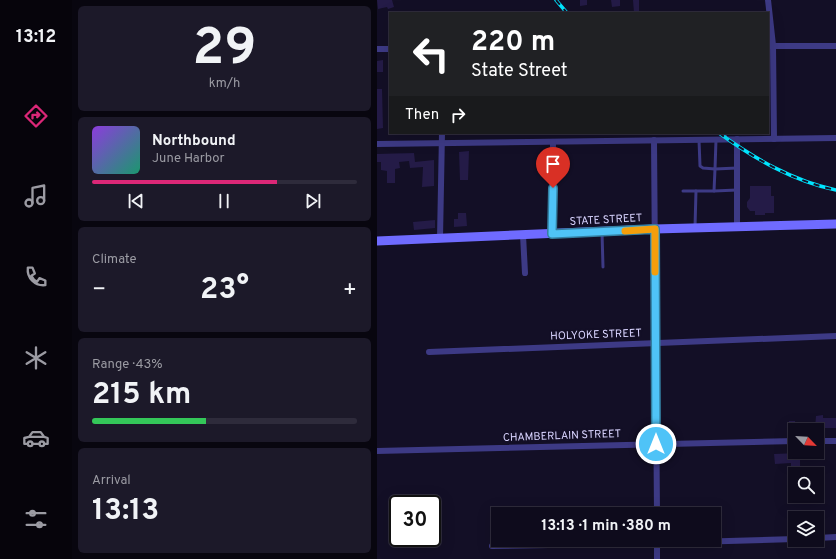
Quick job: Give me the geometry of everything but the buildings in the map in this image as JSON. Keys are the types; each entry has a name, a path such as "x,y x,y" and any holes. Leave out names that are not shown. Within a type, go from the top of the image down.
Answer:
{"main road":[{"name":"STATE STREET","path":"377,241 655,229 737,228 836,224"}],"street":[{"path":"768,0 769,12"},
{"path":"769,15 774,139"},
{"path":"771,46 836,46"},
{"path":"377,49 389,49"},
{"path":"440,238 442,134"},
{"path":"377,144 716,140 725,136 737,139 836,138"},
{"path":"737,139 737,228"},
{"path":"654,140 657,507"},
{"path":"552,234 553,142"},
{"path":"523,235 525,273"},
{"name":"HOLYOKE STREET","path":"429,352 836,336"},
{"name":"CHAMBERLAIN STREET","path":"377,451 788,441"},
{"path":"824,441 836,441"},
{"path":"824,538 836,537"},
{"path":"721,541 788,539"},
{"path":"657,547 657,559"}],"lane":[{"path":"699,140 701,166 703,168 737,168"},
{"path":"714,191 716,140"},
{"path":"683,191 737,190"},
{"path":"695,191 695,228"},
{"path":"602,232 603,266"}],"railway":[{"path":"556,0 566,12"},
{"path":"720,134 746,152 775,168 805,181 836,190"}],"slow traffic":[{"path":"625,231 655,229 655,272"}],"route":[{"path":"553,188 552,234 655,229 656,444"}]}
